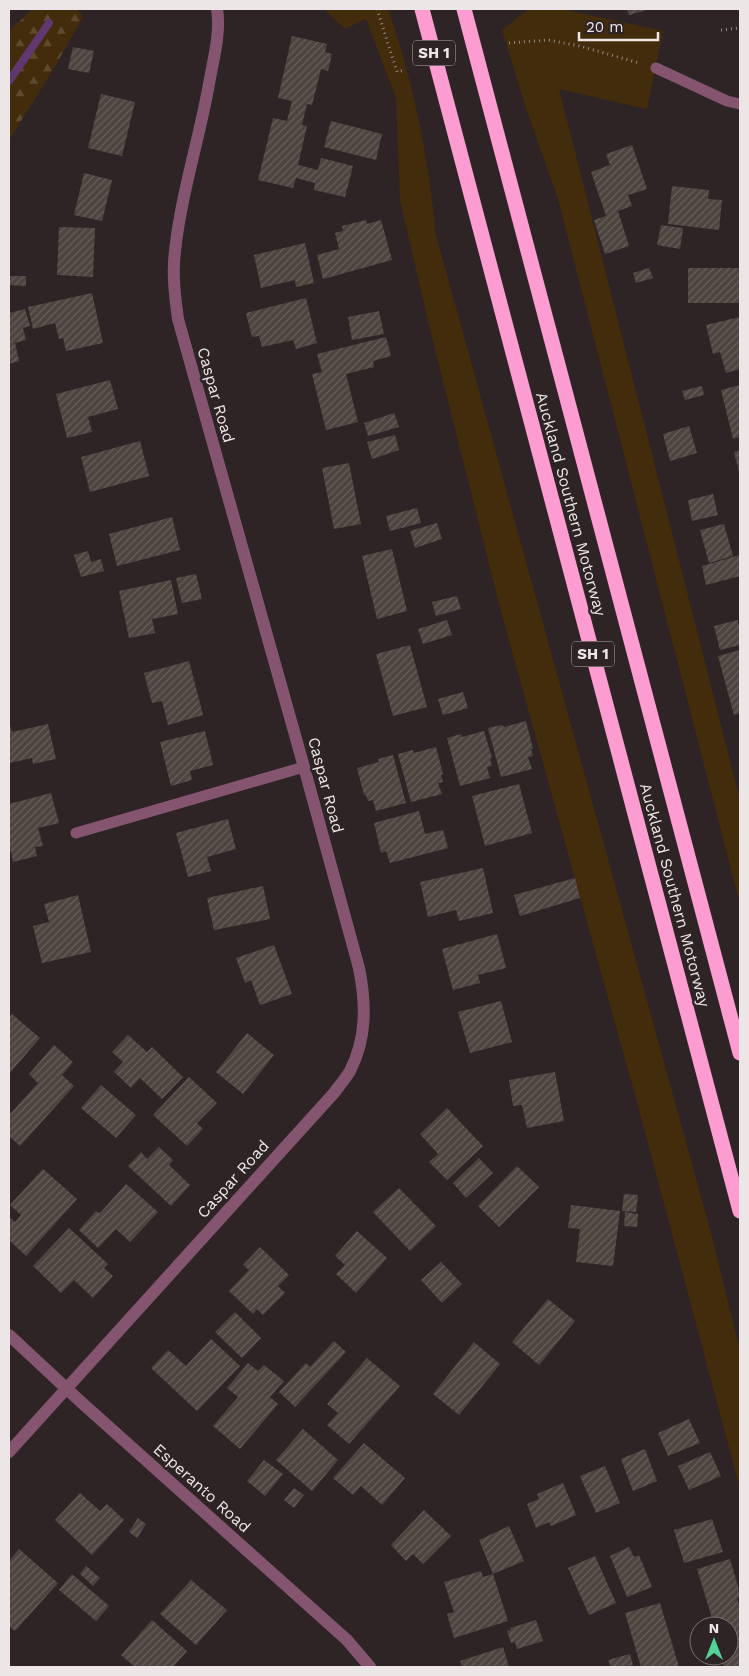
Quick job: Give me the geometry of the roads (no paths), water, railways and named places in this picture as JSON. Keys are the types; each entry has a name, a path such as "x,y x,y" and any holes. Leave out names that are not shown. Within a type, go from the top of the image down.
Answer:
{"highway":[{"name":"Auckland Southern Motorway","path":"422,9 740,1211"},
{"name":"Auckland Southern Motorway","path":"464,9 740,1053"}],"street":[{"name":"Caspar Road","path":"9,1452 334,1093 349,1072 358,1052 363,1034 365,1016 364,992 359,968 178,319 174,296 174,252 206,102 217,37 218,19 216,9"},
{"name":"Esperanto Road","path":"9,1335 347,1640 361,1654 370,1667"}],"lane":[{"path":"652,67 727,101 740,104"},
{"path":"76,833 304,767"}],"waterway":[{"path":"9,81 49,23"}]}
